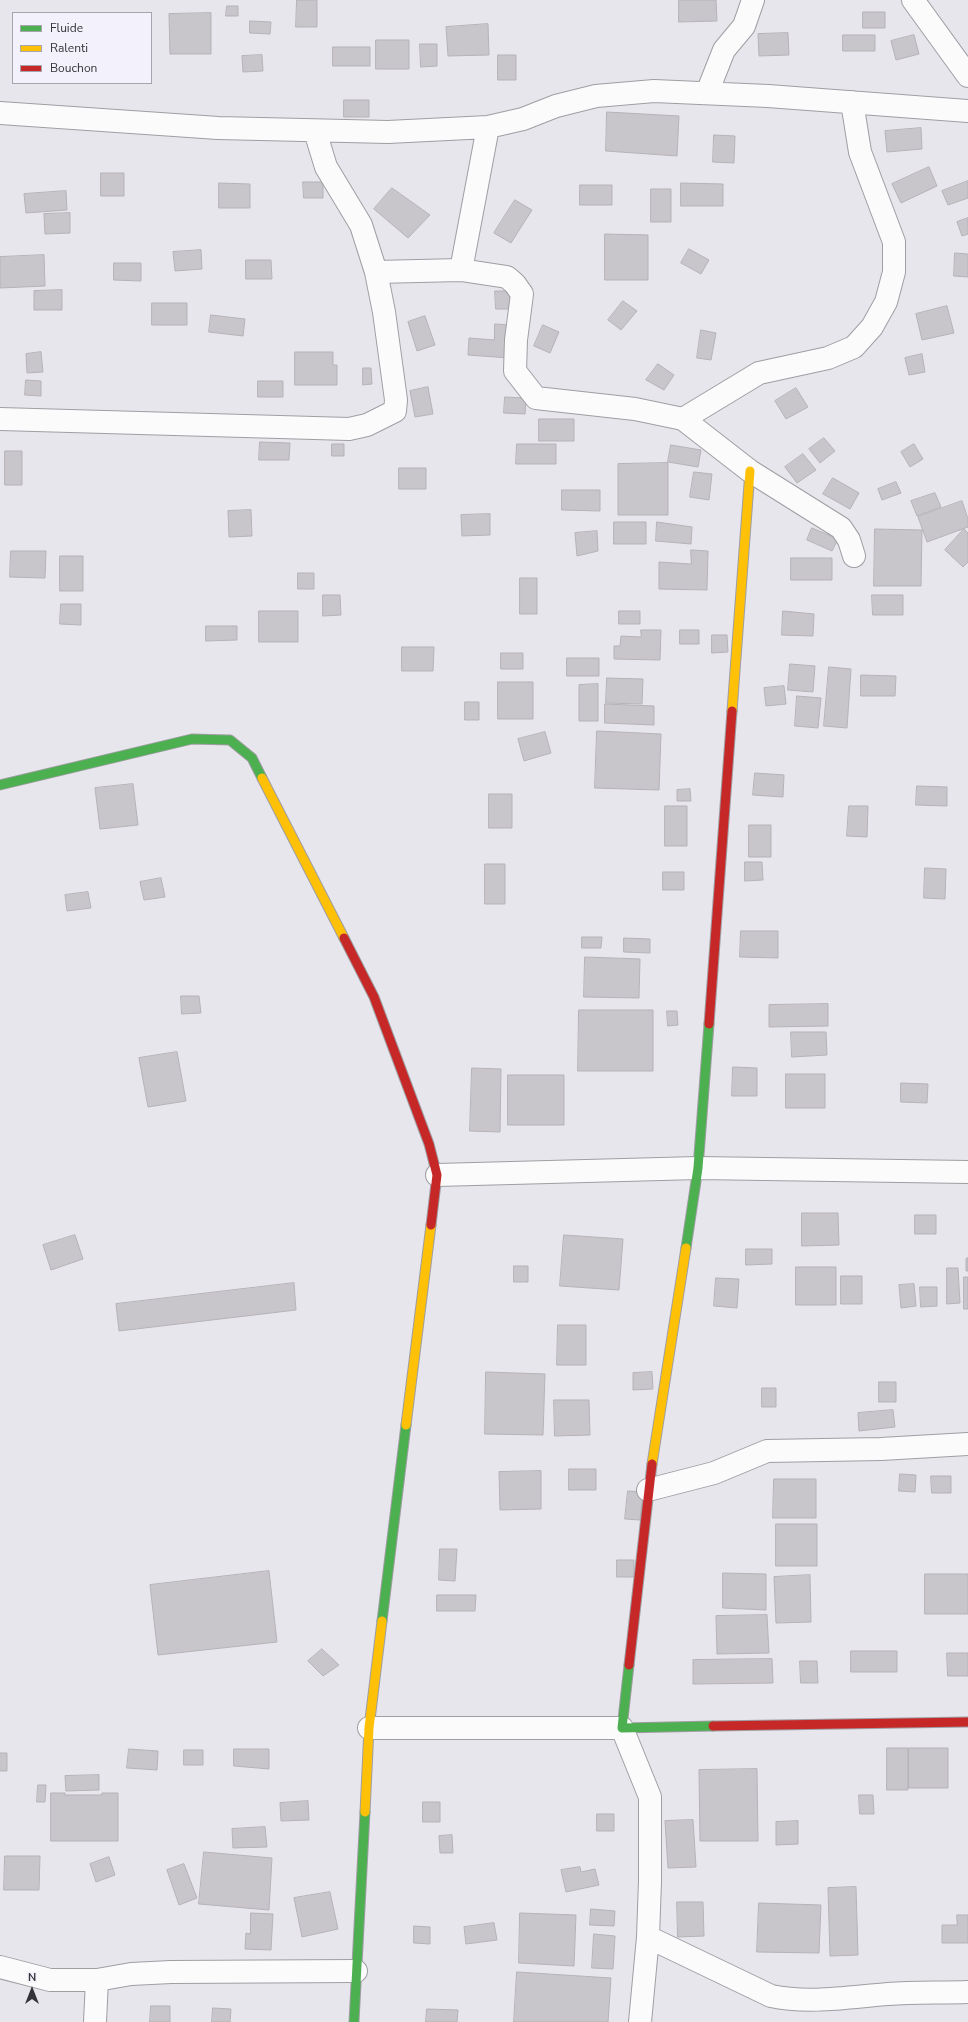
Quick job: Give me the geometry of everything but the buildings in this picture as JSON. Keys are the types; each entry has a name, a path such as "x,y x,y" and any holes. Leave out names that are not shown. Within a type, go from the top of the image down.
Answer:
{"street":[{"path":"707,93 724,50 744,26 753,0"},
{"path":"913,0 968,76"},
{"path":"0,113 218,128 388,132 488,127 524,119 556,106 596,96 654,92 707,93 968,111"},
{"path":"683,419 759,373 828,358 854,347 872,327 886,302 894,272 894,242 860,152 852,102"},
{"path":"461,270 488,127"},
{"path":"0,419 349,429 367,426 395,411 396,400 384,312 376,272 361,225 326,167 315,130"},
{"path":"376,272 461,270 507,278 515,284 522,294 516,340 515,371 536,398 635,409 683,419 750,471 840,528 849,540 854,556"},
{"path":"640,2022 648,1937 650,1797 622,1728 648,1490 698,1168 750,471"},
{"path":"0,785 192,739 230,740 252,758 374,997 429,1144 438,1175 369,1728 354,2022"},
{"path":"438,1175 698,1168 968,1172"},
{"path":"648,1490 714,1473 747,1458 767,1451 881,1450 968,1444"},
{"path":"369,1728 622,1728 968,1722"},
{"path":"648,1937 771,1996 786,1999 818,2000 891,1994 968,1992"},
{"path":"0,1967 50,1980 97,1980 131,1974 171,1972 356,1971"},
{"path":"90,2020 97,1980"}],"traffic: fast":[{"path":"0,785 192,739 230,740 252,758 262,778"},
{"path":"686,1248 698,1168 709,1024"},
{"path":"382,1621 406,1425"},
{"path":"629,1665 622,1728 713,1726"},
{"path":"354,2022 365,1812"}],"traffic: slow":[{"path":"732,711 750,471"},
{"path":"262,778 344,938"},
{"path":"406,1425 431,1225"},
{"path":"652,1464 686,1248"},
{"path":"365,1812 369,1728 382,1621"}],"traffic: jam":[{"path":"709,1024 732,711"},
{"path":"344,938 374,997 429,1144 437,1175 431,1225"},
{"path":"629,1665 652,1464"},
{"path":"713,1726 968,1722"}]}
